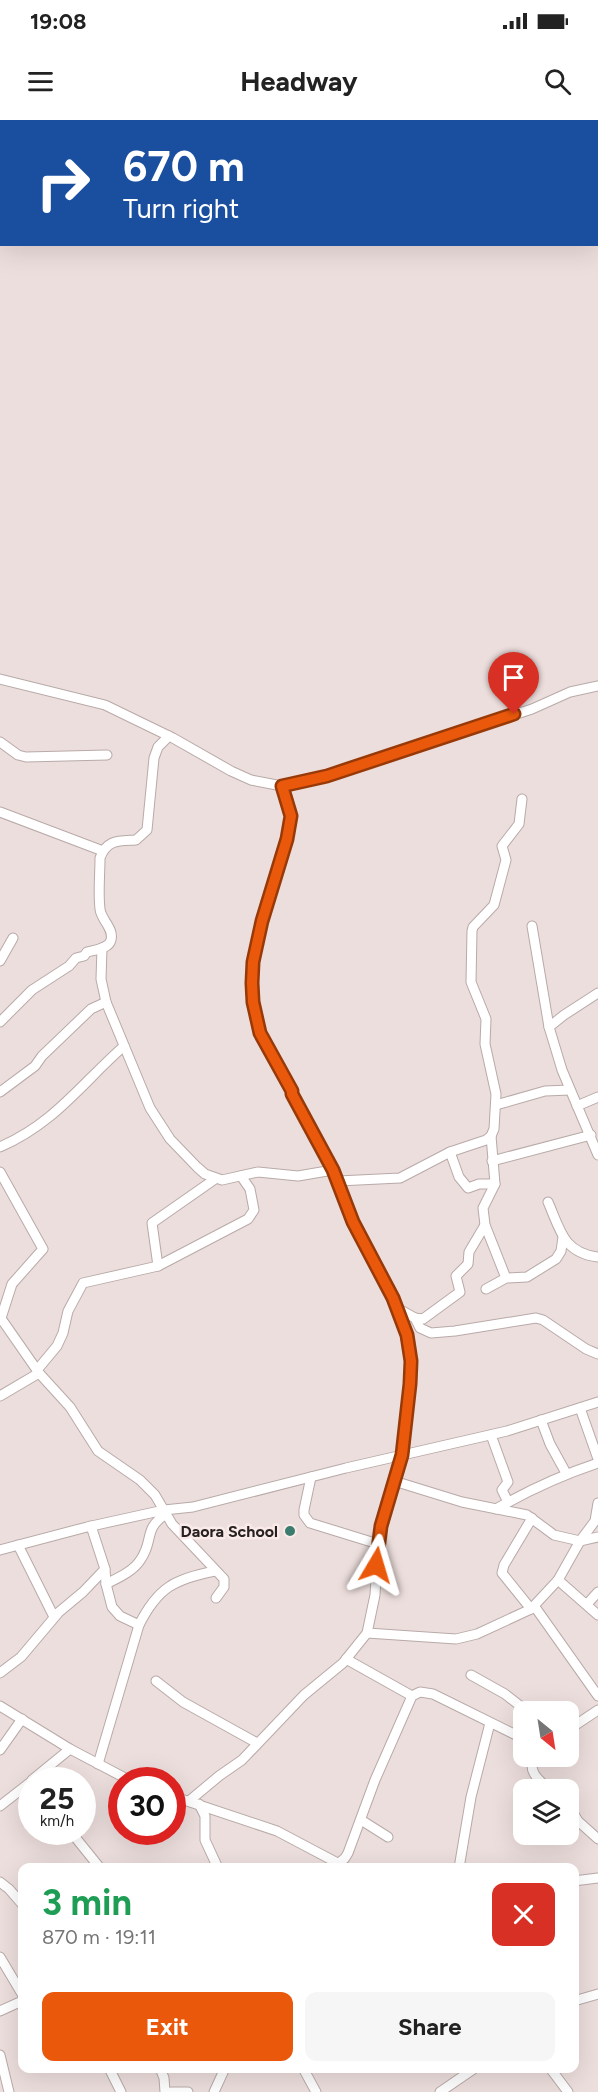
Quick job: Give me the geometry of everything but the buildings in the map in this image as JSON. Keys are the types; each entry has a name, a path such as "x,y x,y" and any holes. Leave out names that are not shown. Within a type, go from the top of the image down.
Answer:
{"street":[{"path":"0,679 105,705 169,736 231,771 251,780 282,786 327,776 532,708 570,692 598,686"},
{"path":"0,1022 32,990 69,966 76,958 102,948 111,940 110,930 100,909 100,858 103,851 114,841 136,840 147,830 154,758 158,747 169,736"},
{"path":"0,742 18,755 26,756 107,755"},
{"path":"194,1803 219,1776 242,1760 304,1695 346,1659 367,1633 375,1595 378,1544 402,1455 411,1361 407,1335 397,1308 353,1222 333,1170 263,1040 253,1002 253,962 267,901 287,839 291,816 282,786"},
{"path":"506,1278 485,1225 483,1208 495,1184 491,1136 496,1105 485,1044 486,1019 471,982 472,931 473,927 494,906 506,860 502,846 519,824 522,799"},
{"path":"0,812 103,851"},
{"path":"532,926 549,1027 570,1090 598,1155"},
{"path":"0,961 13,938"},
{"path":"102,948 101,979 106,1002 150,1108 163,1129 197,1167 215,1179 231,1179 258,1172 298,1176 333,1170"},
{"path":"549,1027 598,993"},
{"path":"0,1092 35,1066 42,1056 91,1009 106,1002"},
{"path":"0,1147 34,1130 51,1117 124,1046"},
{"path":"496,1105 545,1091 570,1090"},
{"path":"577,1106 598,1097"},
{"path":"492,1161 591,1135"},
{"path":"338,1181 400,1178 450,1152 486,1140 491,1136"},
{"path":"450,1152 459,1177 468,1188 479,1184 495,1184"},
{"path":"0,1172 43,1249 12,1284 0,1317 38,1372 63,1397 98,1451 145,1484 191,1546 225,1582 216,1598"},
{"path":"0,1396 38,1372 57,1346 63,1333 68,1311 83,1283 158,1266 248,1219 254,1210 250,1189 241,1176"},
{"path":"158,1266 152,1223 215,1179"},
{"path":"548,1202 563,1237 570,1247 598,1257"},
{"path":"397,1308 415,1318 423,1319 460,1292 456,1276 468,1264 470,1252 485,1225"},
{"path":"486,1289 506,1278 526,1276 556,1258 561,1251 563,1237"},
{"path":"415,1318 420,1328 431,1333 536,1318 598,1354"},
{"path":"0,1550 91,1526 194,1507 491,1435 598,1402"},
{"path":"496,1509 529,1490 598,1461 580,1408"},
{"path":"540,1420 566,1473"},
{"path":"491,1435 508,1482 502,1490 508,1502"},
{"path":"311,1477 304,1510 307,1519 310,1522 378,1544"},
{"path":"394,1481 462,1502 527,1515 554,1535 580,1540 598,1537"},
{"path":"367,1633 456,1640 477,1634 533,1608 558,1580 580,1540 597,1518 598,1503"},
{"path":"106,1584 124,1575 140,1562 152,1525 165,1512"},
{"path":"532,1518 504,1565 502,1573 533,1608 598,1696"},
{"path":"91,1526 105,1569 106,1584 114,1611 139,1625"},
{"path":"18,1545 54,1617"},
{"path":"0,1673 21,1657 54,1617 105,1569"},
{"path":"98,1764 139,1625 147,1609 176,1581 190,1575 215,1571"},
{"path":"558,1580 598,1615"},
{"path":"587,1604 598,1592"},
{"path":"346,1659 412,1696"},
{"path":"471,1675 515,1701"},
{"path":"156,1681 183,1702 258,1743"},
{"path":"338,1863 345,1858 375,1780 412,1696 420,1692 433,1694 513,1734"},
{"path":"0,1706 108,1769"},
{"path":"579,1723 598,1710"},
{"path":"0,1750 22,1719"},
{"path":"460,1863 471,1797 490,1723"},
{"path":"49,1767 70,1749"},
{"path":"0,1806 18,1793"},
{"path":"186,1800 277,1831 332,1863"},
{"path":"194,1803 205,1816 205,1840 216,1863"},
{"path":"361,1820 388,1837"},
{"path":"579,1822 596,1837"},
{"path":"596,1837 598,1824"},
{"path":"81,1845 96,1863"},
{"path":"579,1880 598,1878"},
{"path":"0,1882 18,1899"},
{"path":"0,1957 18,1988"},
{"path":"579,2000 598,1994"},
{"path":"0,2011 18,2003"},
{"path":"0,2055 9,2092"},
{"path":"112,2073 121,2092"},
{"path":"162,2073 165,2092"},
{"path":"214,2092 223,2073"},
{"path":"306,2073 316,2092"},
{"path":"440,2092 468,2073"},
{"path":"554,2073 568,2092"},
{"path":"171,2092 188,2092"}],"place":[{"name":"Daora School","path":"290,1531"}],"route":[{"path":"376,1565 381,1526 402,1455 411,1361 407,1335 393,1298 353,1222 333,1170 260,1033 253,1002 253,962 267,901 287,839 291,816 282,786 327,776 514,714"}]}
